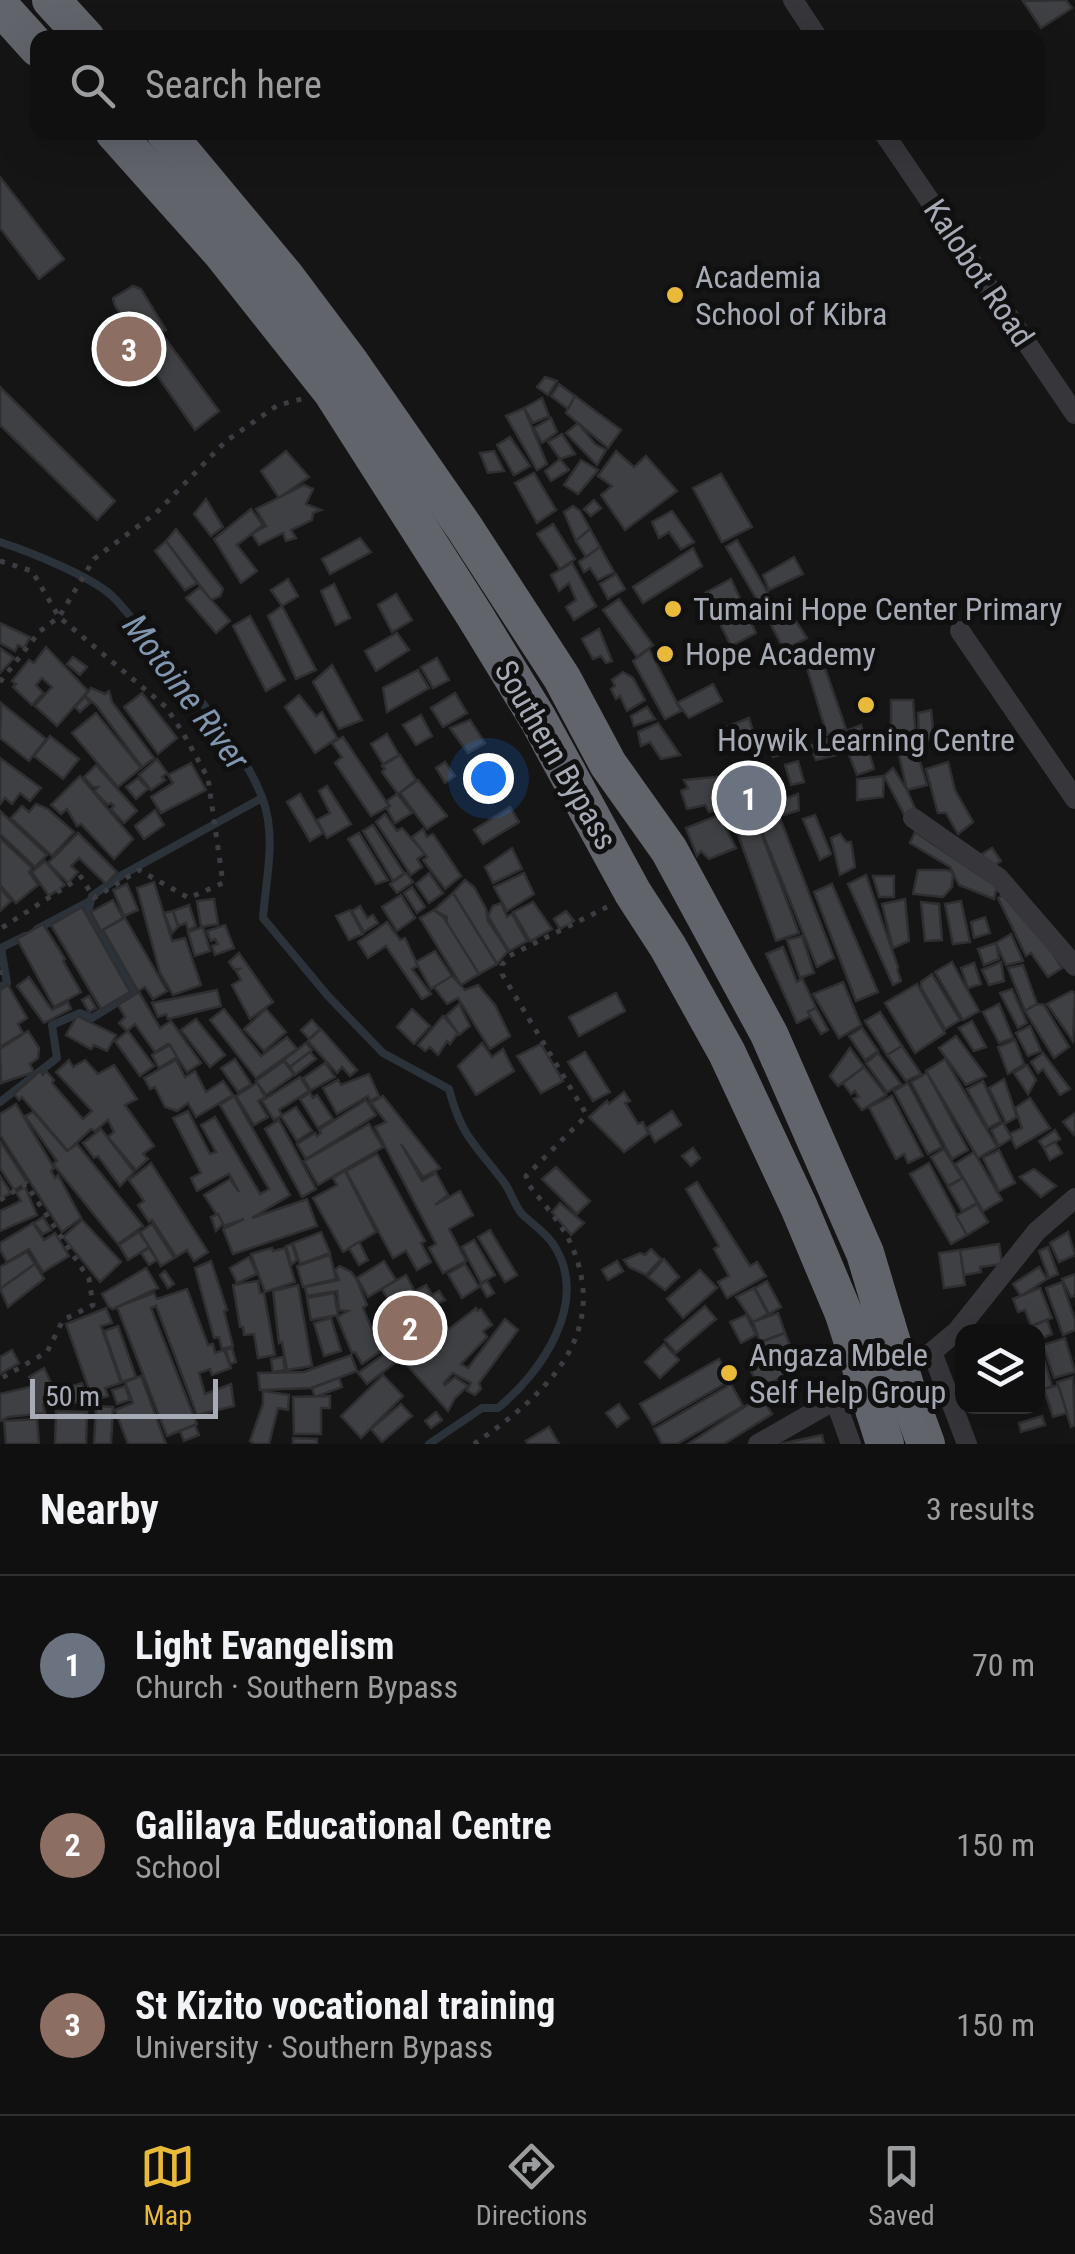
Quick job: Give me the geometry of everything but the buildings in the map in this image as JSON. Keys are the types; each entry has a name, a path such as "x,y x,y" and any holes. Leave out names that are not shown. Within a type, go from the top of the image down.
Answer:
{"highway":[{"path":"51,0 79,30"},
{"path":"0,6 30,39"},
{"name":"Southern Bypass","path":"121,140 221,252 332,392 538,719 726,1053 799,1207 844,1314 880,1428"},
{"name":"Southern Bypass","path":"172,140 285,276 464,527 562,678 608,764 668,850 776,1052 865,1253 926,1444"}],"street":[{"path":"793,0 813,30"},
{"name":"Kalobot Road","path":"888,140 1075,414"},
{"path":"960,632 1075,799"},
{"path":"912,818 999,878 1075,966"},
{"path":"758,1444 932,1352 958,1331 1036,1231 1075,1198"},
{"path":"932,1352 967,1444"},
{"path":"835,1400 851,1444"}],"path":[{"path":"0,682 40,632 59,617 94,559 156,512 239,432 278,405 332,392"},
{"path":"0,561 32,571 59,617 166,707 208,778 223,884 189,898 139,870 94,898 81,877 0,929"},
{"path":"474,1444 528,1406 552,1377 573,1348 584,1294 569,1240 526,1176 584,1118 585,1112 502,974 502,964 509,956 634,894"},
{"path":"0,1200 26,1184 89,1279 93,1305 62,1320 47,1352 0,1378"}],"waterway":[{"name":"Motoine River","path":"0,542 74,572 111,595 212,715 252,776 266,812 269,857 263,918 328,996 383,1053 449,1089 470,1139 506,1185 522,1214 555,1247 567,1291 564,1313 544,1356 498,1408 482,1408 429,1444"},
{"path":"0,1102 57,1058 52,1025 80,1013 92,1018 134,992 88,912 92,896 122,875 262,798"},
{"path":"37,929 90,901"},
{"path":"0,987 7,983 1,948 25,936"}],"place":[{"name":"Academia School of Kibra","path":"675,295"},
{"name":"St Kizito vocational training","path":"129,349"},
{"name":"Tumaini Hope Center Primary","path":"673,609"},
{"name":"Hope Academy","path":"665,654"},
{"name":"Hoywik Learning Centre","path":"866,705"},
{"name":"Light Evangelism","path":"749,798"},
{"name":"Galilaya Educational Centre","path":"410,1328"},
{"name":"Angaza Mbele Self Help Group","path":"729,1373"}]}
